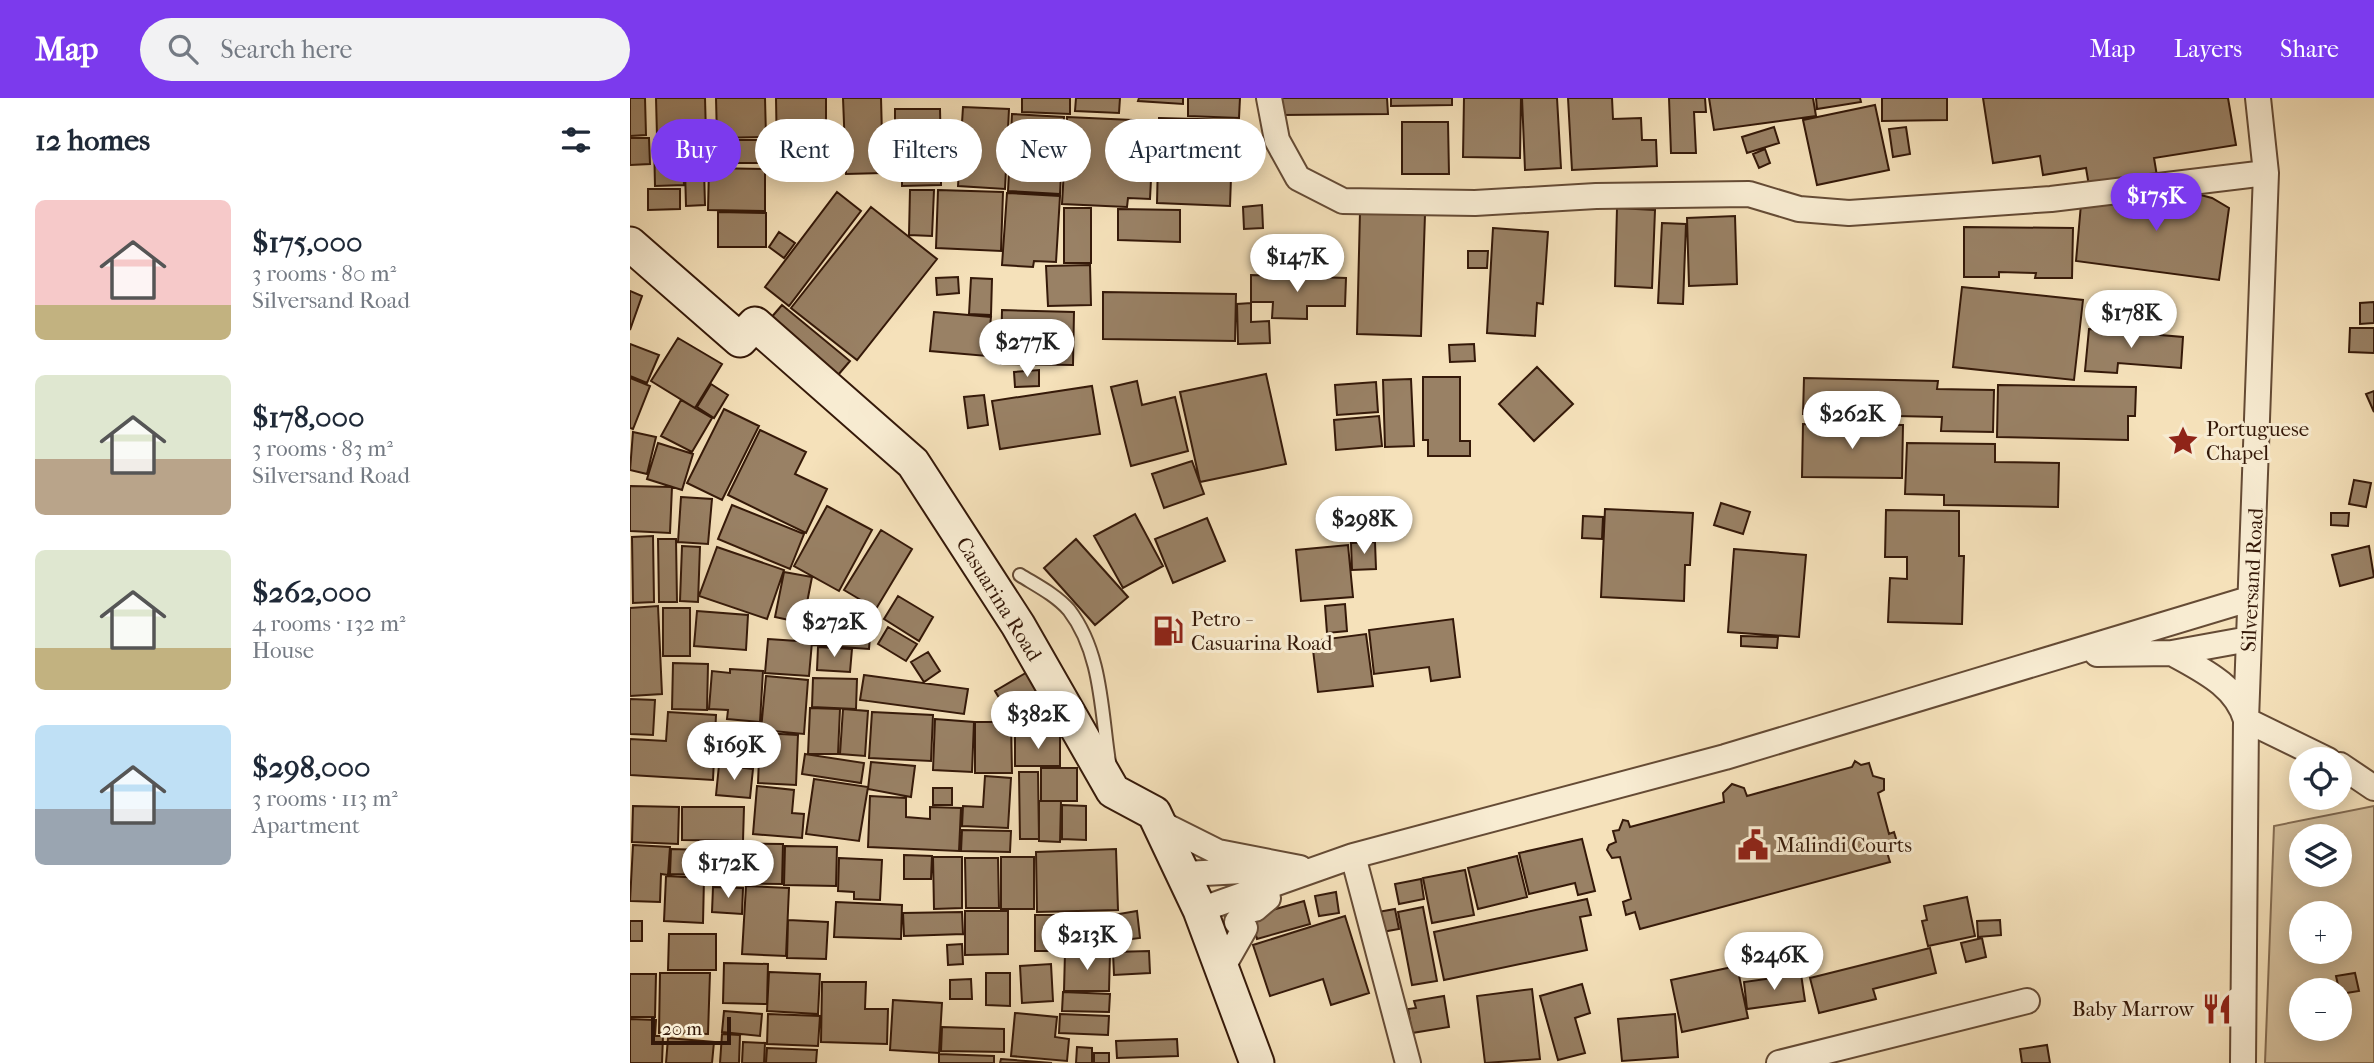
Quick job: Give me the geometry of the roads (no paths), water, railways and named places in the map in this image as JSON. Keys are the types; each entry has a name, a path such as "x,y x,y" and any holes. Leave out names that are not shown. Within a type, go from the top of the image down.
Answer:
{"street":[{"path":"1269,98 1277,139 1298,178 1343,201 1475,203 1596,196 1749,194 1799,209 1849,213 2051,199 2266,173"},
{"name":"Silversand Road","path":"2243,1063 2249,599 2255,535 2266,173 2258,98"},
{"name":"Casuarina Road","path":"630,244 740,340 755,324 913,463 1018,625 1113,791"},
{"path":"2166,625 2215,601 2229,589 2243,573 2255,535"},
{"path":"1200,911 1343,859 1725,757 2249,599"},
{"path":"2062,655 2172,653 2249,639"},
{"path":"2172,653 2222,683 2241,701 2246,720 2301,747"},
{"path":"2352,773 2374,789"},
{"path":"1113,791 1154,813 1185,874 1257,1063"},
{"path":"1158,822 1219,852 1302,872"},
{"path":"1343,859 1408,1063"},
{"path":"1185,874 1302,872"},
{"path":"1221,970 1245,928 1237,922 1251,906 1255,909 1273,894 1275,897 1302,872"},
{"path":"1779,1063 1829,1057 2027,1001"}],"lane":[{"path":"1020,575 1048,592 1068,610 1094,654 1113,791"}],"place":[{"name":"Portuguese Chapel","path":"2183,441"},
{"name":"Petro - Casuarina Road","path":"1168,631"},
{"name":"Malindi Courts","path":"1753,845"},
{"name":"Baby Marrow","path":"2217,1009"}]}
